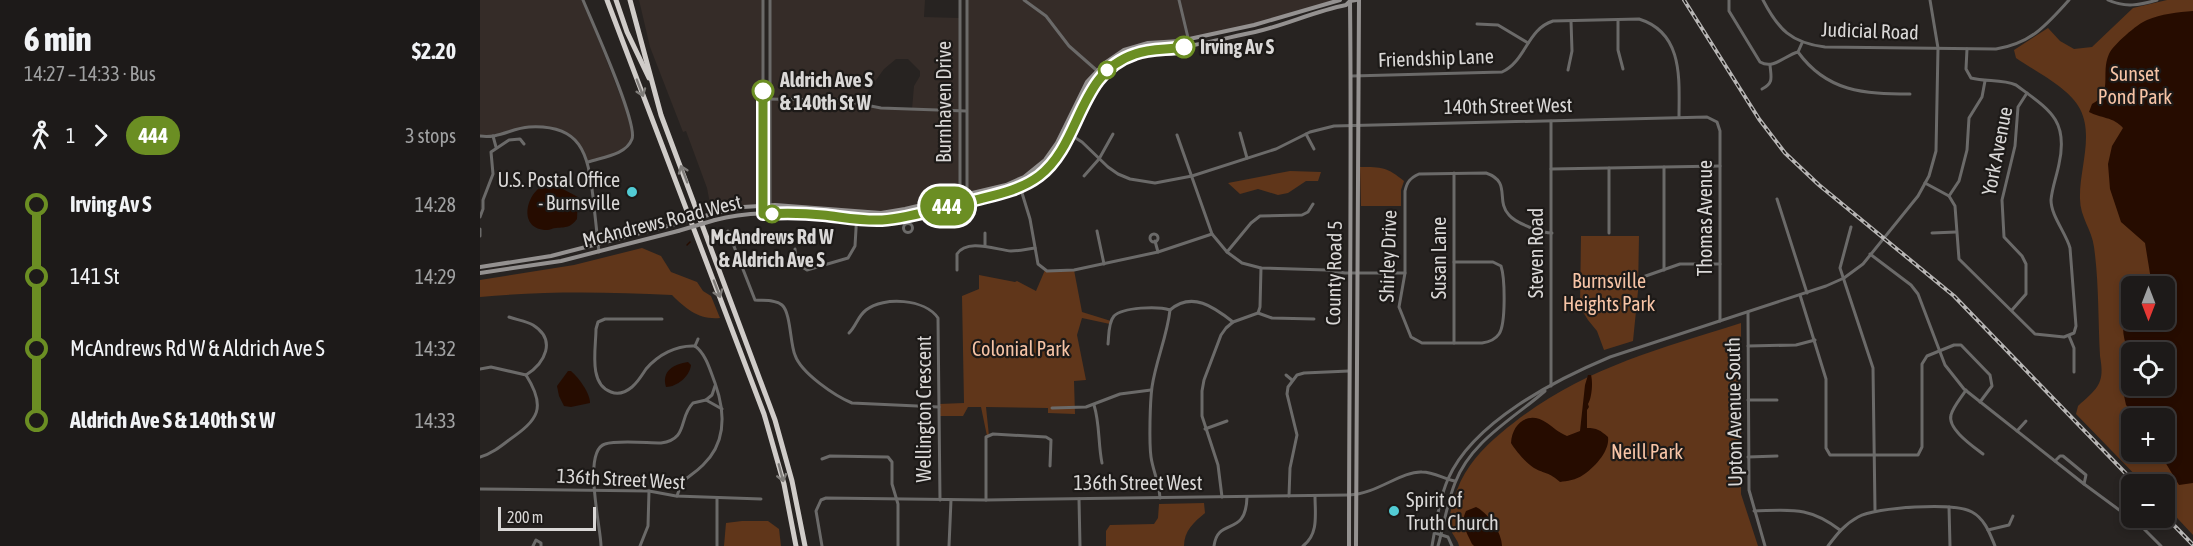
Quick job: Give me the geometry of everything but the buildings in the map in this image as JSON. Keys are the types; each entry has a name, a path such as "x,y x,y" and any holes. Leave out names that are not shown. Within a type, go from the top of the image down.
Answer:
{"highway":[{"path":"606,0 757,395 784,484 796,546"},
{"path":"616,0 637,54 652,84"},
{"path":"630,0 661,115 768,399 792,481 805,546"}],"main road":[{"name":"McAndrews Road West","path":"480,267 551,256 743,207 807,206 856,212 893,212 1018,180 1035,170 1045,160 1063,130 1083,88 1096,71 1113,57 1133,47 1148,43 1189,39 1268,22 1340,0"},
{"name":"McAndrews Road West","path":"480,273 561,261 735,216 816,215 856,220 881,220 906,216 1020,187 1039,176 1059,154 1089,93 1102,75 1117,63 1136,53 1191,46 1269,28 1311,13 1346,5 1349,0 1357,0"},
{"name":"County Road 5","path":"1349,0 1352,76 1349,546"},
{"name":"County Road 5","path":"1356,546 1356,272 1359,124 1357,0"}],"street":[{"path":"583,0 624,102 633,133 627,146 621,151 588,162"},
{"path":"763,0 763,214"},
{"path":"770,0 770,214"},
{"name":"Burnhaven Drive","path":"960,0 960,203"},
{"name":"Burnhaven Drive","path":"967,0 967,201"},
{"path":"1024,0 1046,16 1069,46 1102,75"},
{"path":"1179,0 1191,46"},
{"path":"1729,0 1729,11 1758,59 1770,65 1790,53 1798,52"},
{"name":"Judicial Road","path":"1762,0 1781,29 1802,43 1825,47 1967,49 2012,47 2029,39 2069,0"},
{"path":"1432,546 1448,480 1465,451 1475,439 1529,399 1582,368 1610,357 1807,293 1844,278 1870,254 1918,196 1936,151 1938,48 1930,0"},
{"path":"2108,0 2125,6 2157,0"},
{"name":"Friendship Lane","path":"1352,76 1502,72 1514,64 1536,30 1544,24 1553,21 1639,19 1651,23 1659,30 1673,49 1678,66 1679,117"},
{"path":"1618,20 1618,50 1623,69"},
{"path":"1568,70 1572,51 1571,21"},
{"path":"1477,24 1498,25 1528,43"},
{"name":"Judicial Road","path":"1802,43 1798,52 1817,72 1842,87 1856,92 1910,94"},
{"path":"1925,183 1949,196 1955,206 1959,259 2035,334 2069,336 2074,333 2076,326 2070,248 2051,201 2061,155 2060,131 2053,114 2010,82 1971,78 1968,74 1967,49"},
{"path":"1762,89 1772,81 1770,65"},
{"path":"1949,196 1959,181 1967,150 1969,118 1982,97 1985,81"},
{"name":"York Avenue","path":"2012,310 2026,294 2026,264 2022,256 2004,237 2002,200 2015,146 2018,107 2026,93"},
{"path":"763,99 840,100 881,108 966,111"},
{"name":"140th Street West","path":"1063,130 1121,175 1142,182 1166,183 1276,149 1324,127 1359,124 1679,117 1712,119"},
{"name":"Thomas Avenue","path":"1712,119 1717,122 1720,131 1720,321"},
{"name":"Steven Road","path":"1551,120 1551,386"},
{"path":"480,136 494,136 530,127 561,130 577,141 588,162 599,252"},
{"path":"1084,176 1099,159 1113,134"},
{"path":"1239,134 1247,158"},
{"path":"1306,134 1314,149"},
{"path":"1177,135 1212,234 1227,252 1242,263 1261,268 1349,273 1405,273"},
{"path":"494,136 496,147"},
{"path":"480,217 492,174 490,154 496,147 515,138 522,140 524,144"},
{"path":"1551,169 1720,166"},
{"path":"1664,167 1664,270"},
{"path":"1609,168 1609,233"},
{"name":"Shirley Drive","path":"1454,262 1497,264 1503,273 1503,327 1491,341 1454,344 1422,343 1411,337 1399,307 1405,273 1405,191 1406,183 1412,177 1419,174 1454,173 1486,173 1494,176 1501,185 1503,204 1515,221 1552,233"},
{"name":"Susan Lane","path":"1454,173 1454,344"},
{"path":"1018,180 1030,219 1038,264 1042,269 1057,272 1104,264 1158,252 1212,234"},
{"path":"1777,200 1807,293"},
{"path":"1227,252 1251,223 1260,216 1302,214 1308,212 1313,204"},
{"path":"1257,211 1260,216"},
{"path":"795,249 796,263 807,270 848,258 855,246 856,212"},
{"path":"906,216 907,224"},
{"path":"1851,227 1840,265 1873,368 1875,510"},
{"path":"480,229 480,236"},
{"path":"728,231 755,300 776,301 785,309 794,355 806,371 843,399 852,403 939,407"},
{"path":"1097,231 1104,264"},
{"path":"1932,233 1956,232"},
{"path":"985,233 985,246"},
{"path":"1155,242 1158,252"},
{"path":"957,270 957,254 961,249 985,246 1010,251 1035,248"},
{"path":"1870,254 1911,285 1918,294 1938,351 1949,372 1966,390 2084,484 2141,526 2161,546"},
{"path":"1640,279 1680,264 1720,264"},
{"path":"1258,313 1261,268"},
{"path":"1800,295 1826,379 1827,452 1834,456 1914,456 1921,452 1922,364 1927,356 1954,345 1961,345 1990,375 1992,386 1980,402"},
{"path":"1160,498 1152,457 1151,390 1156,364 1167,331 1170,310 1179,302 1198,302 1216,309 1233,322"},
{"name":"Wellington Crescent","path":"849,333 865,311 881,304 912,303 934,314 939,325 940,500"},
{"path":"1108,344 1110,322 1117,314 1155,307 1170,310"},
{"name":"Upton Avenue South","path":"1748,312 1749,490 1765,546"},
{"path":"1222,497 1218,465 1204,429 1201,404 1204,380 1221,335 1233,322 1258,313 1272,318 1314,319"},
{"path":"509,318 534,326 545,340 546,350 543,360 536,369 526,375"},
{"path":"662,319 605,319 598,322 596,373 597,381 603,388 615,393 627,391 634,386 648,366 661,356 684,346 695,346 703,354 722,409 722,432 715,449 701,467 683,479 678,496"},
{"path":"2069,336 2074,348 2074,372"},
{"path":"695,346 698,339"},
{"path":"1748,346 1796,345 1815,340"},
{"path":"480,369 491,366 526,375 535,389 537,401 535,415 528,426 494,451 480,457"},
{"path":"1289,496 1290,468 1297,435 1287,394 1288,387 1292,380 1304,373 1349,371"},
{"path":"1286,375 1292,380"},
{"path":"601,546 594,490 595,455 600,446 607,443 669,441 681,432 689,407 712,395 715,385"},
{"path":"1438,546 1455,481 1462,468 1480,444 1551,386"},
{"path":"1052,408 1068,409 1094,405 1120,394 1151,390"},
{"path":"1966,390 1951,419 1959,435 1983,454"},
{"path":"706,400 722,409"},
{"path":"1748,400 1777,400"},
{"path":"1094,405 1098,420 1102,463"},
{"path":"1204,429 1227,421"},
{"path":"2017,431 2026,421"},
{"path":"986,500 986,437 1003,435 1046,437 1051,440 1050,466"},
{"path":"822,459 830,456 888,457 892,462 892,484 898,511 898,546"},
{"path":"1748,457 1777,456"},
{"path":"2055,461 2063,456 2086,475 2084,484"},
{"name":"136th Street West","path":"822,546 816,511 817,505 826,498 986,500 1356,495 1369,493 1419,472 1455,481"},
{"name":"136th Street West","path":"480,489 649,491 717,499 761,498"},
{"path":"640,546 648,526 649,491"},
{"path":"1303,546 1313,536 1315,496"},
{"path":"1214,546 1216,536 1221,531 1243,519 1247,497"},
{"path":"1079,498 1080,546"},
{"path":"717,499 717,546"},
{"path":"950,546 951,500"},
{"path":"1949,507 1950,546"},
{"path":"1828,546 1840,530 1855,518 1875,510 1949,507 1973,512 1982,520 1995,546"},
{"path":"1754,511 1809,512 1825,518 1840,530"},
{"path":"1988,530 2009,525 2013,516"},
{"path":"1435,533 1448,537 1452,546"},
{"path":"533,546 536,540 541,546"}],"shaded area":[{"path":"480,0 583,0 632,126 631,140 621,151 588,162 577,141 560,130 529,127 500,135 480,136"},
{"path":"639,0 763,0 763,205 712,214 707,188 686,131 683,132 650,47"},
{"path":"770,0 925,0 924,17 959,18 959,196 881,213 770,205","holes":["896,59 908,59 920,71 920,76 914,86 912,109 863,104 863,98 884,69"]},
{"path":"967,0 1340,0 1282,17 1180,41 1141,44 1113,57 1087,82 1057,143 1039,166 1013,182 967,194"},
{"path":"2193,11 2193,483 2179,485 2175,474 2172,474 2165,462 2175,462 2175,408 2129,408 2124,396 2175,396 2175,342 2125,342 2123,330 2175,330 2175,276 2150,276 2145,243 2121,222 2110,189 2108,164 2112,146 2123,128 2111,120 2089,112 2092,104 2099,100 2105,89 2107,61 2111,50 2137,26 2158,16"},
{"path":"544,185 557,186 578,197 577,219 570,226 547,230 538,228 528,218 532,196"},
{"path":"688,362 691,365 686,377 666,387 665,377 670,369"},
{"path":"568,371 571,371 584,386 590,403 564,406 557,386"},
{"path":"1588,375 1591,375 1592,386 1587,410 1587,428 1600,431 1608,437 1608,442 1600,459 1587,472 1580,477 1560,482 1528,463 1511,443 1512,436 1518,424 1528,418 1540,419 1567,436 1580,431"},
{"path":"1476,507 1493,523 1502,546 1474,546 1472,544 1465,528 1464,515 1466,511"}],"green space":[{"name":"Sunset Pond Park","path":"2167,0 2193,0 2193,535 2175,516 2175,474 2134,474 2123,462 2175,462 2175,408 2121,408 2121,460 2076,414 2078,406 2091,395 2101,379 2094,247 2080,199 2086,130 2080,109 2069,94 2016,58 2014,50 2048,28 2060,41 2074,49 2092,47 2133,8"},
{"path":"1360,167 1384,169 1404,181 1401,190 1401,206 1361,206"},
{"path":"1290,171 1321,172 1318,181 1306,181 1288,193 1278,195 1258,189 1240,194 1228,183"},
{"name":"Burnsville Heights Park","path":"1581,236 1639,236 1638,291 1633,341 1604,350 1597,331 1580,307"},
{"path":"642,248 661,256 671,272 697,282 703,291 711,296 720,318 699,315 682,305 672,295 576,293 480,297 480,280 574,265"},
{"name":"Colonial Park","path":"1045,270 1074,270 1082,312 1111,321 1110,324 1082,318 1077,335 1086,380 1074,381 1075,414 1048,413 1048,408 986,407 989,436 987,436 981,407 968,407 963,416 939,416 939,404 964,403 962,296 979,289 979,275 1017,281 1036,291"},
{"name":"Neill Park","path":"1741,323 1741,494 1758,546 1459,546 1451,530 1450,520 1457,490 1475,458 1501,433 1529,412 1586,378 1676,343"},
{"path":"1204,503 1205,513 1188,531 1184,546 1106,546 1106,531 1110,525 1154,524 1158,518 1159,504"},
{"path":"768,521 779,529 781,546 724,546 726,523"}],"waterway":[{"path":"687,245 690,242"}],"railway":[{"path":"1684,0 1759,119 1785,153 1819,185 1954,296 2126,474"},
{"path":"2175,526 2193,545"}],"bus line":[{"name":"444","path":"763,91 763,214 808,214 856,220 881,220 1008,191 1026,184 1044,172 1055,159 1092,87 1109,68 1142,51 1184,47"}],"place":[{"name":"Irving Av S","path":"1184,47"},
{"name":"Aldrich Ave S & 140th St W","path":"763,91"},
{"name":"U.S. Postal Office - Burnsville","path":"632,192"},
{"name":"McAndrews Rd W & Aldrich Ave S","path":"772,214"},
{"name":"Spirit of Truth Church","path":"1394,511"}]}
